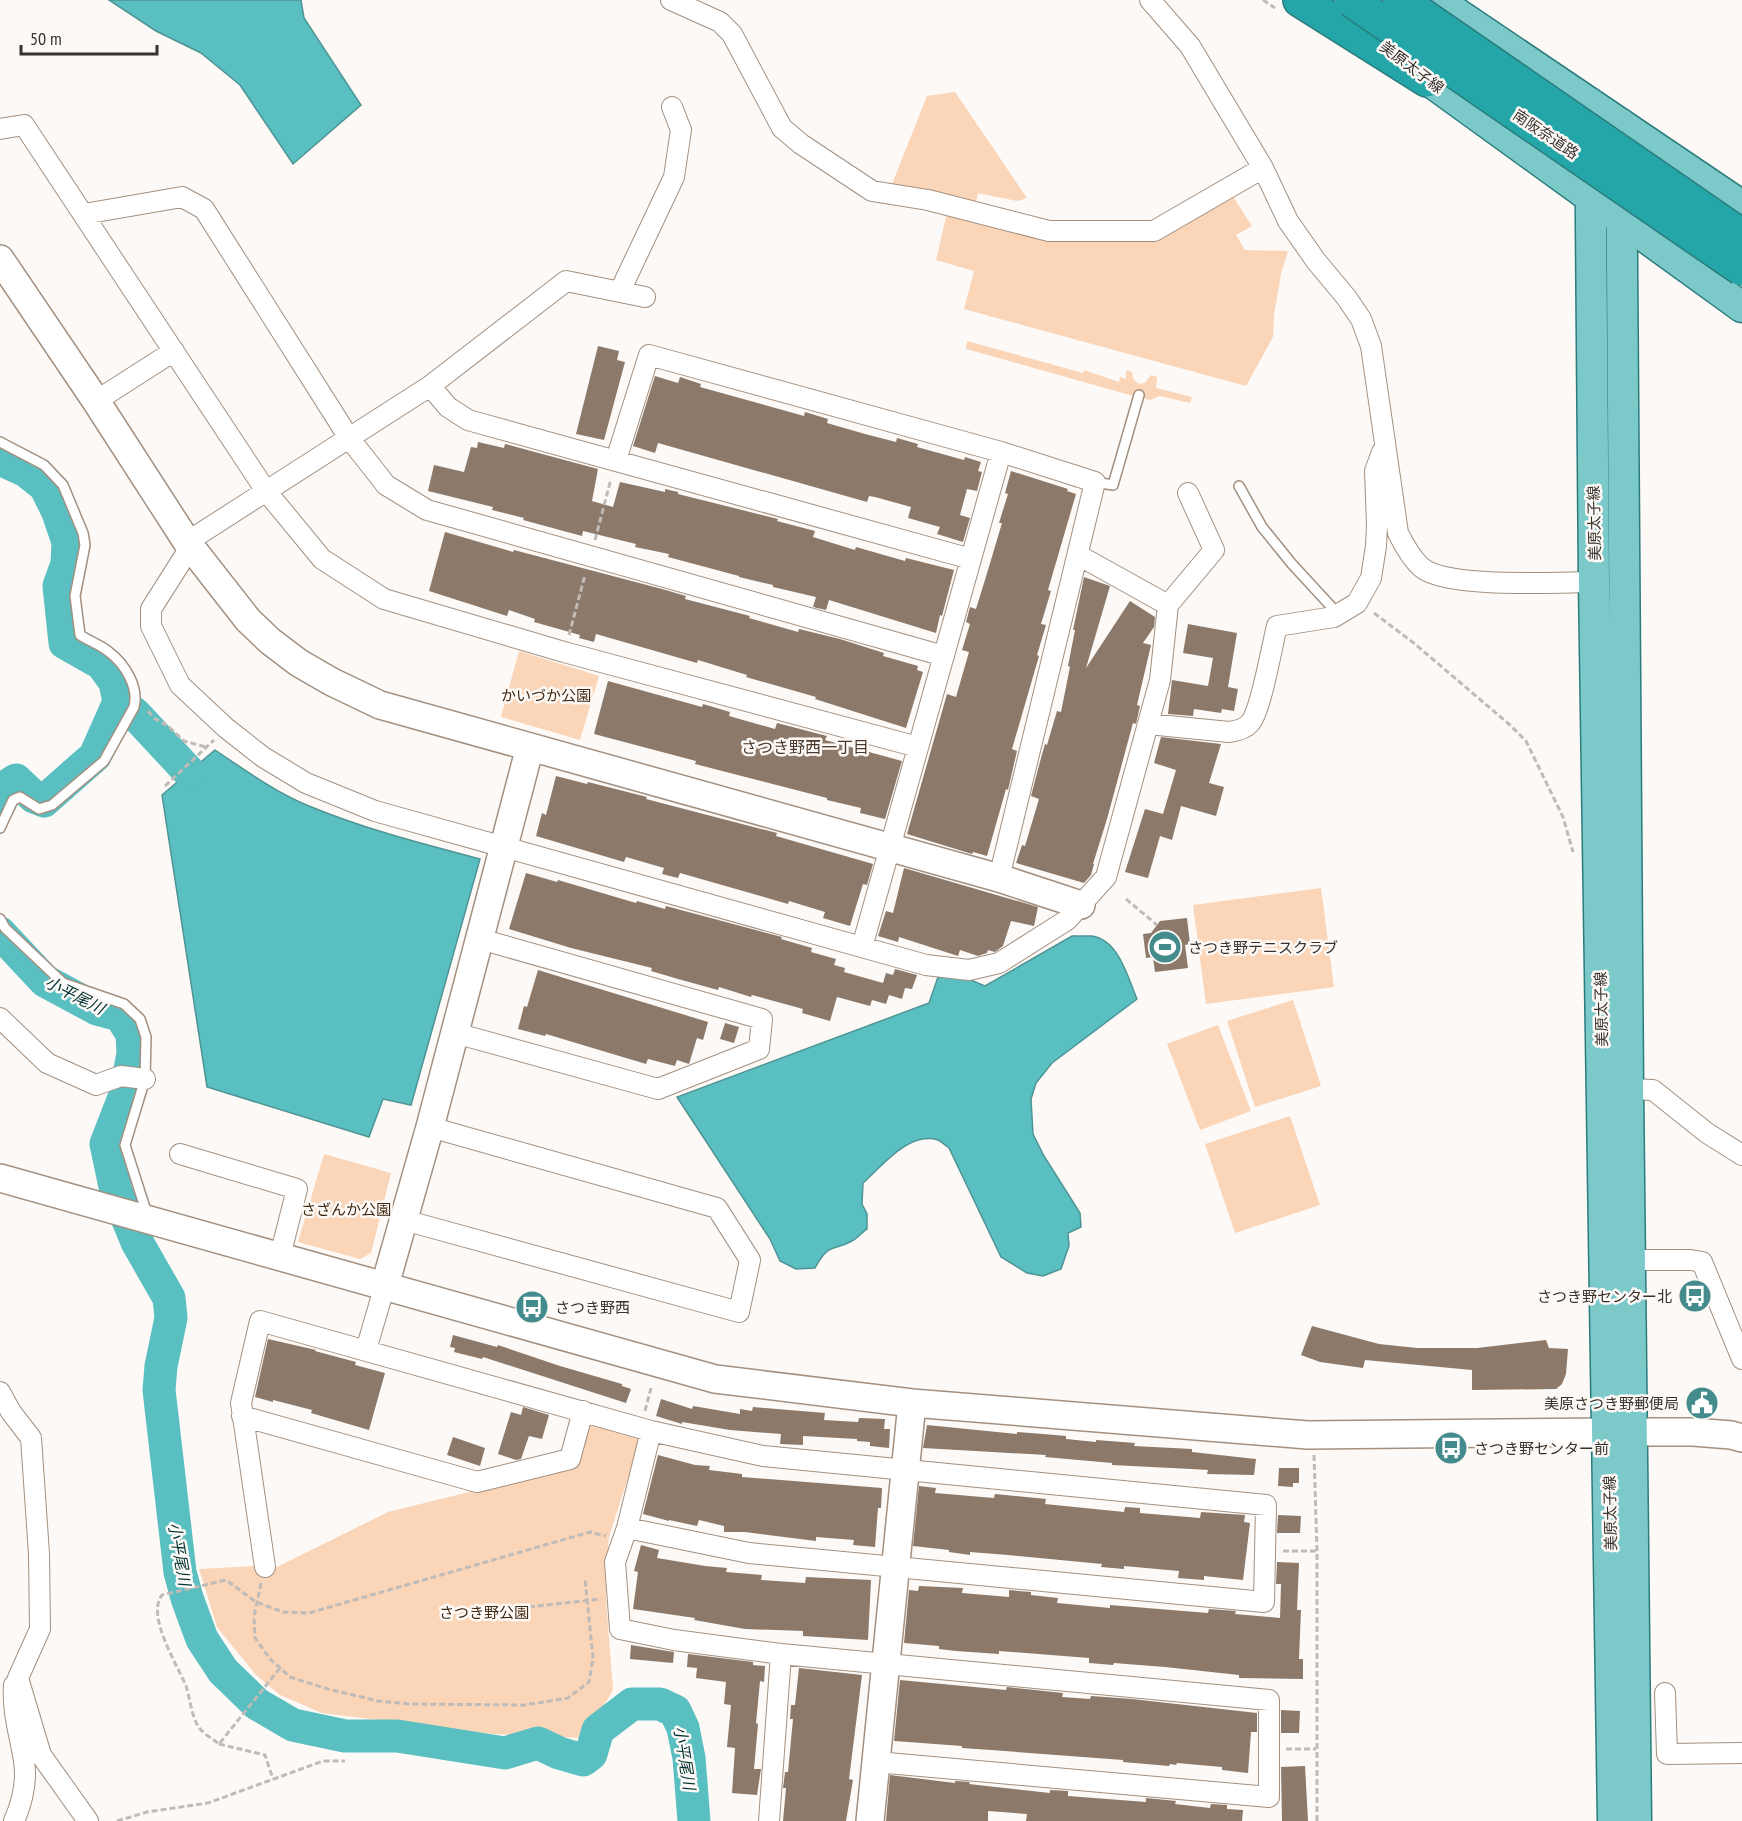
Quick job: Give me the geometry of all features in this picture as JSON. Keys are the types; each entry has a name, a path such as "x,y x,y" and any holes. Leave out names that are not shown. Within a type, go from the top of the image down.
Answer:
{"highway":[{"path":"1300,0 1427,80"},
{"name":"南阪奈道路","path":"1351,0 1742,268"},
{"name":"南阪奈道路","path":"1400,0 1742,236"}],"main road":[{"name":"美原太子線","path":"1321,0 1427,80 1742,307"},
{"path":"1437,0 1742,206"},
{"name":"美原太子線","path":"1590,103 1594,582 1618,1260 1620,1432 1636,1821"},
{"name":"美原太子線","path":"1618,1260 1628,1089 1621,124"},
{"name":"美原太子線","path":"1613,1821 1620,1432"}],"street":[{"path":"671,0 720,22 732,34 782,128 801,144 872,191 928,200 1049,231 1154,231 1263,168"},
{"path":"1150,0 1190,46 1263,168 1288,221 1361,319 1371,346 1398,533 1406,549 1422,568 1444,578 1472,581 1594,582"},
{"path":"620,291 674,177 681,130 672,106"},
{"path":"0,129 24,125 266,491 322,559 384,599 564,652 918,747"},
{"path":"84,214 182,197 204,209 349,438 386,485 427,510 944,656"},
{"path":"0,259 189,544 248,620 270,641 299,663 380,705 999,878 1082,905"},
{"path":"645,297 566,281 430,386 266,491 189,544 151,609 151,626 180,685 226,728 263,757 306,783 375,811 927,965 969,970 999,963 1067,920 1106,877 1160,680 1168,605 1214,550 1188,493"},
{"path":"96,401 174,351"},
{"path":"616,460 649,355 1001,452 1095,482 999,878"},
{"path":"430,386 448,407 468,420 971,559"},
{"path":"1148,724 1229,732 1240,730 1251,723 1257,709 1276,626 1338,614 1357,603 1371,578 1377,525 1375,471 1384,448"},
{"path":"862,947 1001,452"},
{"path":"1078,555 1168,605"},
{"path":"366,1350 430,1127 530,747"},
{"path":"455,1033 658,1089 759,1049 762,1019 480,939"},
{"path":"0,1018 47,1062 78,1078 96,1085 121,1076 145,1080"},
{"path":"1628,1089 1653,1090 1707,1133 1742,1155"},
{"path":"404,1220 739,1312 750,1260 717,1208 430,1127"},
{"path":"180,1154 297,1190 280,1256"},
{"path":"0,1178 715,1378 912,1403 1308,1435 1620,1432 1703,1433 1742,1437"},
{"path":"1618,1260 1692,1260 1702,1263 1742,1359"},
{"path":"264,1567 242,1416 242,1403 260,1321 646,1429 763,1456 1266,1505 1264,1602 749,1553 625,1534"},
{"path":"0,1392 11,1412 31,1438 39,1554 40,1629 11,1680 13,1703 25,1762 24,1788 14,1821"},
{"path":"870,1821 912,1403"},
{"path":"242,1416 477,1482 570,1459 584,1411"},
{"path":"646,1429 625,1534 615,1562 620,1629 674,1640 781,1654 1269,1700 1269,1797 876,1762"},
{"path":"769,1821 781,1654"},
{"path":"11,1680 41,1755 88,1821"},
{"path":"1665,1693 1667,1754 1742,1753"}],"lane":[{"path":"1095,482 1113,485 1139,395"},
{"path":"0,441 44,465 63,485 84,534 86,545 75,596 80,635 109,652 121,664 134,685 135,703 104,761 52,805 39,809 20,797 13,800 0,828"},
{"path":"1239,486 1262,527 1338,614"},
{"path":"0,919 5,928 63,982 124,1004 140,1018 146,1037 145,1080 125,1145 132,1214"}],"path":[{"path":"1357,603 1380,616 1415,644 1526,741 1563,817 1574,859"},
{"path":"135,703 168,726 184,741 205,748 165,786"},
{"path":"1126,900 1157,925"},
{"path":"646,1429 651,1388"},
{"path":"1314,1454 1317,1551 1317,1821"},
{"path":"273,1779 265,1755 219,1744 198,1727 187,1688 163,1635 157,1615 158,1602 162,1595 226,1580 256,1602 283,1612 309,1613 590,1532 625,1534"},
{"path":"1278,1551 1317,1551"},
{"path":"264,1567 254,1617 255,1638 271,1660 290,1677 378,1701 410,1704 525,1706 568,1698 589,1682 593,1658 585,1579"},
{"path":"529,1607 596,1600"},
{"path":"219,1744 280,1668"},
{"path":"1281,1749 1316,1749"},
{"path":"117,1821 147,1812 208,1803 323,1761 345,1761"}],"green space":[{"path":"955,92 1027,198 1017,201 978,193 975,207 890,189 927,96"},
{"path":"1230,192 1252,226 1236,235 1245,250 1288,251 1281,274 1274,314 1273,337 1246,386 964,309 974,271 936,260 947,213 1155,239"},
{"path":"967,341 1083,373 1084,370 1119,382 1120,377 1126,379 1126,370 1132,372 1133,379 1139,384 1145,383 1151,375 1157,377 1156,388 1192,397 1190,403 1160,396 1150,400 966,349"},
{"name":"かいづか公園","path":"519,651 599,676 580,740 501,717"},
{"path":"1321,888 1334,987 1206,1004 1193,905"},
{"path":"1293,1000 1321,1086 1255,1107 1227,1021"},
{"path":"1218,1025 1251,1111 1200,1130 1167,1044"},
{"path":"1290,1116 1320,1205 1235,1233 1205,1144"},
{"name":"さざんか公園","path":"324,1154 391,1173 371,1253 360,1259 298,1242"},
{"name":"さつき野公園","path":"591,1420 641,1437 609,1537 606,1599 613,1690 584,1738 493,1734 322,1713 280,1695 256,1675 217,1627 199,1569 254,1566 275,1568 388,1512 575,1466"}],"water":[{"path":"109,0 301,0 304,18 361,105 293,164 240,85 201,53 156,31"},
{"path":"215,750 272,787 309,806 372,829 480,859 411,1105 383,1099 369,1137 207,1087 162,795"},
{"path":"1072,936 1092,936 1109,945 1121,961 1137,999 1052,1063 1036,1083 1031,1099 1033,1134 1080,1213 1081,1227 1068,1233 1069,1246 1061,1269 1043,1276 1027,1273 1001,1257 949,1148 938,1140 927,1139 907,1145 863,1183 862,1204 867,1214 867,1229 856,1239 828,1251 815,1268 796,1269 780,1261 770,1239 677,1097 929,1003 938,977 961,976 985,986"}],"building":[{"path":"598,346 619,351 617,360 625,362 604,440 576,434"},
{"path":"655,376 678,383 680,377 701,384 700,387 804,416 805,412 828,419 827,423 865,434 896,442 897,438 918,444 917,447 964,460 965,457 981,462 978,471 982,472 977,491 967,489 960,515 970,518 963,542 937,534 940,527 908,518 911,507 869,496 867,502 658,443 655,453 633,446"},
{"path":"478,442 504,448 505,444 598,469 592,501 613,507 620,482 665,492 665,489 778,519 777,521 815,531 813,537 855,550 856,547 905,561 906,558 954,570 936,633 829,600 826,610 813,607 816,597 668,557 669,554 635,547 636,544 583,531 582,536 492,510 493,507 428,491 434,465 464,472 471,447 477,448"},
{"path":"1011,471 1068,489 1067,491 1076,494 1048,590 1051,591 1041,624 1046,625 1012,749 1017,751 1008,790 1006,789 987,856 973,852 972,854 907,834 947,694 956,697 969,652 962,650 970,624 966,622 970,607 976,609 988,570 1002,523 999,523 1008,494 1005,493"},
{"path":"445,532 513,552 514,550 662,589 686,596 685,599 750,616 749,618 798,632 799,629 840,639 884,653 883,656 918,666 917,670 923,672 906,728 698,660 697,663 596,634 594,642 579,638 580,635 534,622 535,619 509,610 507,616 429,591"},
{"path":"1084,577 1110,586 1086,668 1130,601 1155,617 1154,627 1143,643 1151,645 1137,705 1140,706 1136,724 1133,723 1091,875 1084,883 1016,863 1022,845 1025,846 1039,799 1031,796 1045,744 1047,745 1057,711 1061,712 1070,667 1068,666 1075,630 1073,630"},
{"path":"1188,624 1237,633 1228,687 1238,689 1234,711 1222,709 1221,713 1194,709 1193,716 1168,714 1172,680 1208,686 1213,658 1183,653"},
{"path":"608,681 702,707 703,704 730,712 729,716 775,729 777,723 827,736 825,740 902,761 885,819 860,813 861,808 827,800 827,798 695,764 696,761 594,734"},
{"path":"1161,737 1221,744 1209,783 1224,787 1216,816 1181,806 1172,840 1160,836 1148,878 1125,872 1145,809 1163,814 1176,770 1154,763"},
{"path":"556,776 647,797 646,799 777,833 776,836 873,864 867,885 863,884 850,926 823,918 825,912 789,901 788,904 680,873 678,878 662,874 664,868 626,857 624,862 536,836 542,813 546,815"},
{"path":"904,868 1038,907 1034,926 1011,921 1003,946 995,952 988,950 987,953 978,956 960,950 958,956 899,937 898,942 878,936 886,911 893,913"},
{"path":"526,873 636,903 637,901 665,909 666,906 782,937 781,939 812,948 811,952 836,959 834,965 845,968 844,972 883,983 886,973 893,975 895,969 917,975 912,989 905,988 902,999 889,995 886,1004 872,1000 870,1006 837,997 830,1021 802,1013 803,1009 719,987 718,990 651,971 652,968 571,948 509,929"},
{"path":"1187,918 1190,944 1185,945 1188,968 1155,972 1153,957 1146,958 1143,934 1151,933 1160,921"},
{"path":"538,970 708,1022 703,1040 697,1038 689,1064 677,1060 675,1066 648,1059 646,1064 546,1034 545,1036 518,1029"},
{"path":"725,1023 739,1027 734,1043 720,1039"},
{"path":"1312,1326 1379,1344 1417,1348 1477,1348 1546,1340 1549,1348 1568,1349 1566,1374 1562,1384 1556,1389 1472,1390 1472,1370 1365,1360 1363,1368 1320,1362 1301,1355"},
{"path":"453,1335 497,1347 498,1345 622,1384 631,1389 626,1403 483,1357 482,1359 454,1352 455,1348 450,1347"},
{"path":"268,1339 316,1350 356,1362 355,1365 385,1373 369,1430 311,1413 312,1410 255,1397"},
{"path":"661,1399 692,1409 693,1406 740,1414 740,1409 752,1411 753,1407 825,1413 824,1420 858,1422 859,1418 885,1419 884,1429 890,1429 889,1448 870,1446 870,1442 857,1441 857,1439 803,1436 803,1445 780,1444 781,1434 730,1430 682,1422 682,1424 656,1416"},
{"path":"523,1407 549,1415 542,1439 529,1436 521,1459 516,1460 498,1454 511,1412 521,1415"},
{"path":"927,1425 1017,1434 1017,1432 1066,1436 1066,1439 1096,1442 1096,1440 1135,1443 1134,1446 1192,1449 1192,1452 1256,1459 1254,1475 1207,1474 1208,1470 1112,1465 1112,1463 1045,1457 1046,1455 923,1448"},
{"path":"453,1437 485,1448 480,1466 447,1455"},
{"path":"658,1455 695,1465 710,1466 709,1470 742,1474 742,1477 882,1488 875,1547 853,1545 854,1540 816,1537 816,1541 745,1532 724,1532 724,1526 699,1520 697,1526 643,1514"},
{"path":"1279,1468 1299,1468 1299,1483 1293,1483 1293,1487 1278,1486"},
{"path":"919,1486 936,1488 935,1493 994,1498 995,1494 1046,1499 1045,1504 1124,1512 1125,1507 1140,1508 1140,1513 1200,1518 1201,1512 1245,1515 1244,1522 1250,1523 1243,1580 1204,1576 1204,1580 1178,1578 1179,1571 1124,1566 1124,1569 1101,1567 1102,1564 970,1552 970,1555 913,1546"},
{"path":"1278,1515 1301,1516 1300,1533 1277,1533"},
{"path":"641,1545 659,1550 657,1558 727,1568 726,1572 762,1575 761,1580 805,1583 806,1577 871,1580 868,1640 803,1636 803,1631 745,1629 694,1620 695,1618 633,1609 638,1572 634,1571"},
{"path":"1277,1562 1299,1563 1297,1610 1301,1610 1299,1659 1303,1659 1303,1679 1239,1678 1239,1675 1165,1667 1089,1663 1089,1658 999,1651 999,1654 956,1651 939,1649 939,1646 904,1643 909,1590 918,1591 919,1586 963,1588 962,1593 1009,1597 1009,1590 1031,1592 1031,1595 1058,1598 1057,1603 1110,1608 1110,1605 1208,1613 1209,1609 1280,1618 1281,1584 1276,1584"},
{"path":"631,1645 674,1652 673,1663 630,1659"},
{"path":"688,1654 753,1662 753,1665 765,1666 764,1682 760,1681 756,1723 758,1724 754,1769 761,1769 757,1795 732,1793 735,1748 727,1747 731,1705 724,1704 726,1682 696,1678 697,1668 687,1667"},
{"path":"799,1668 862,1675 849,1779 853,1780 846,1821 783,1821 786,1788 783,1788 785,1772 788,1772 793,1719 790,1719 791,1705 795,1705"},
{"path":"900,1680 1006,1690 1007,1687 1063,1693 1062,1697 1090,1699 1091,1696 1132,1699 1257,1713 1257,1732 1251,1732 1248,1773 1222,1770 1222,1767 1177,1763 1169,1766 1123,1762 1123,1760 894,1741"},
{"path":"1281,1710 1300,1711 1299,1733 1281,1733"},
{"path":"1305,1766 1308,1821 1282,1821 1281,1767"},
{"path":"890,1775 955,1783 955,1781 970,1782 969,1784 1050,1793 1050,1790 1068,1791 1068,1796 1146,1802 1146,1798 1210,1808 1211,1804 1227,1805 1227,1809 1243,1810 1242,1821 1026,1821 1027,1814 988,1811 988,1821 886,1821"}],"waterway":[{"name":"小平尾川","path":"0,459 26,471 45,486 57,510 68,542 67,564 59,586 65,643 102,664 115,682 119,702 95,756 44,801 34,797 16,780 7,786 0,803"},
{"path":"119,702 135,714 189,772"},
{"name":"小平尾川","path":"0,933 45,981 97,1009 120,1015 132,1034 133,1054 125,1095 106,1144 116,1191 137,1242 169,1298 171,1318 161,1366 159,1390 180,1572 202,1639 223,1671 257,1704 293,1725 345,1736 397,1736 505,1753 538,1743 559,1753 583,1760 591,1754 598,1730 632,1704 660,1704 675,1711 683,1728 689,1758 694,1821"}],"place":[{"name":"さつき野テニスクラブ","path":"1165,947"},
{"name":"さつき野センター北","path":"1695,1296"},
{"name":"さつき野西","path":"532,1307"},
{"name":"美原さつき野郵便局","path":"1702,1403"},
{"name":"さつき野センター前","path":"1451,1448"}],"district":[{"name":"さつき野西一丁目","path":"805,747"}]}
